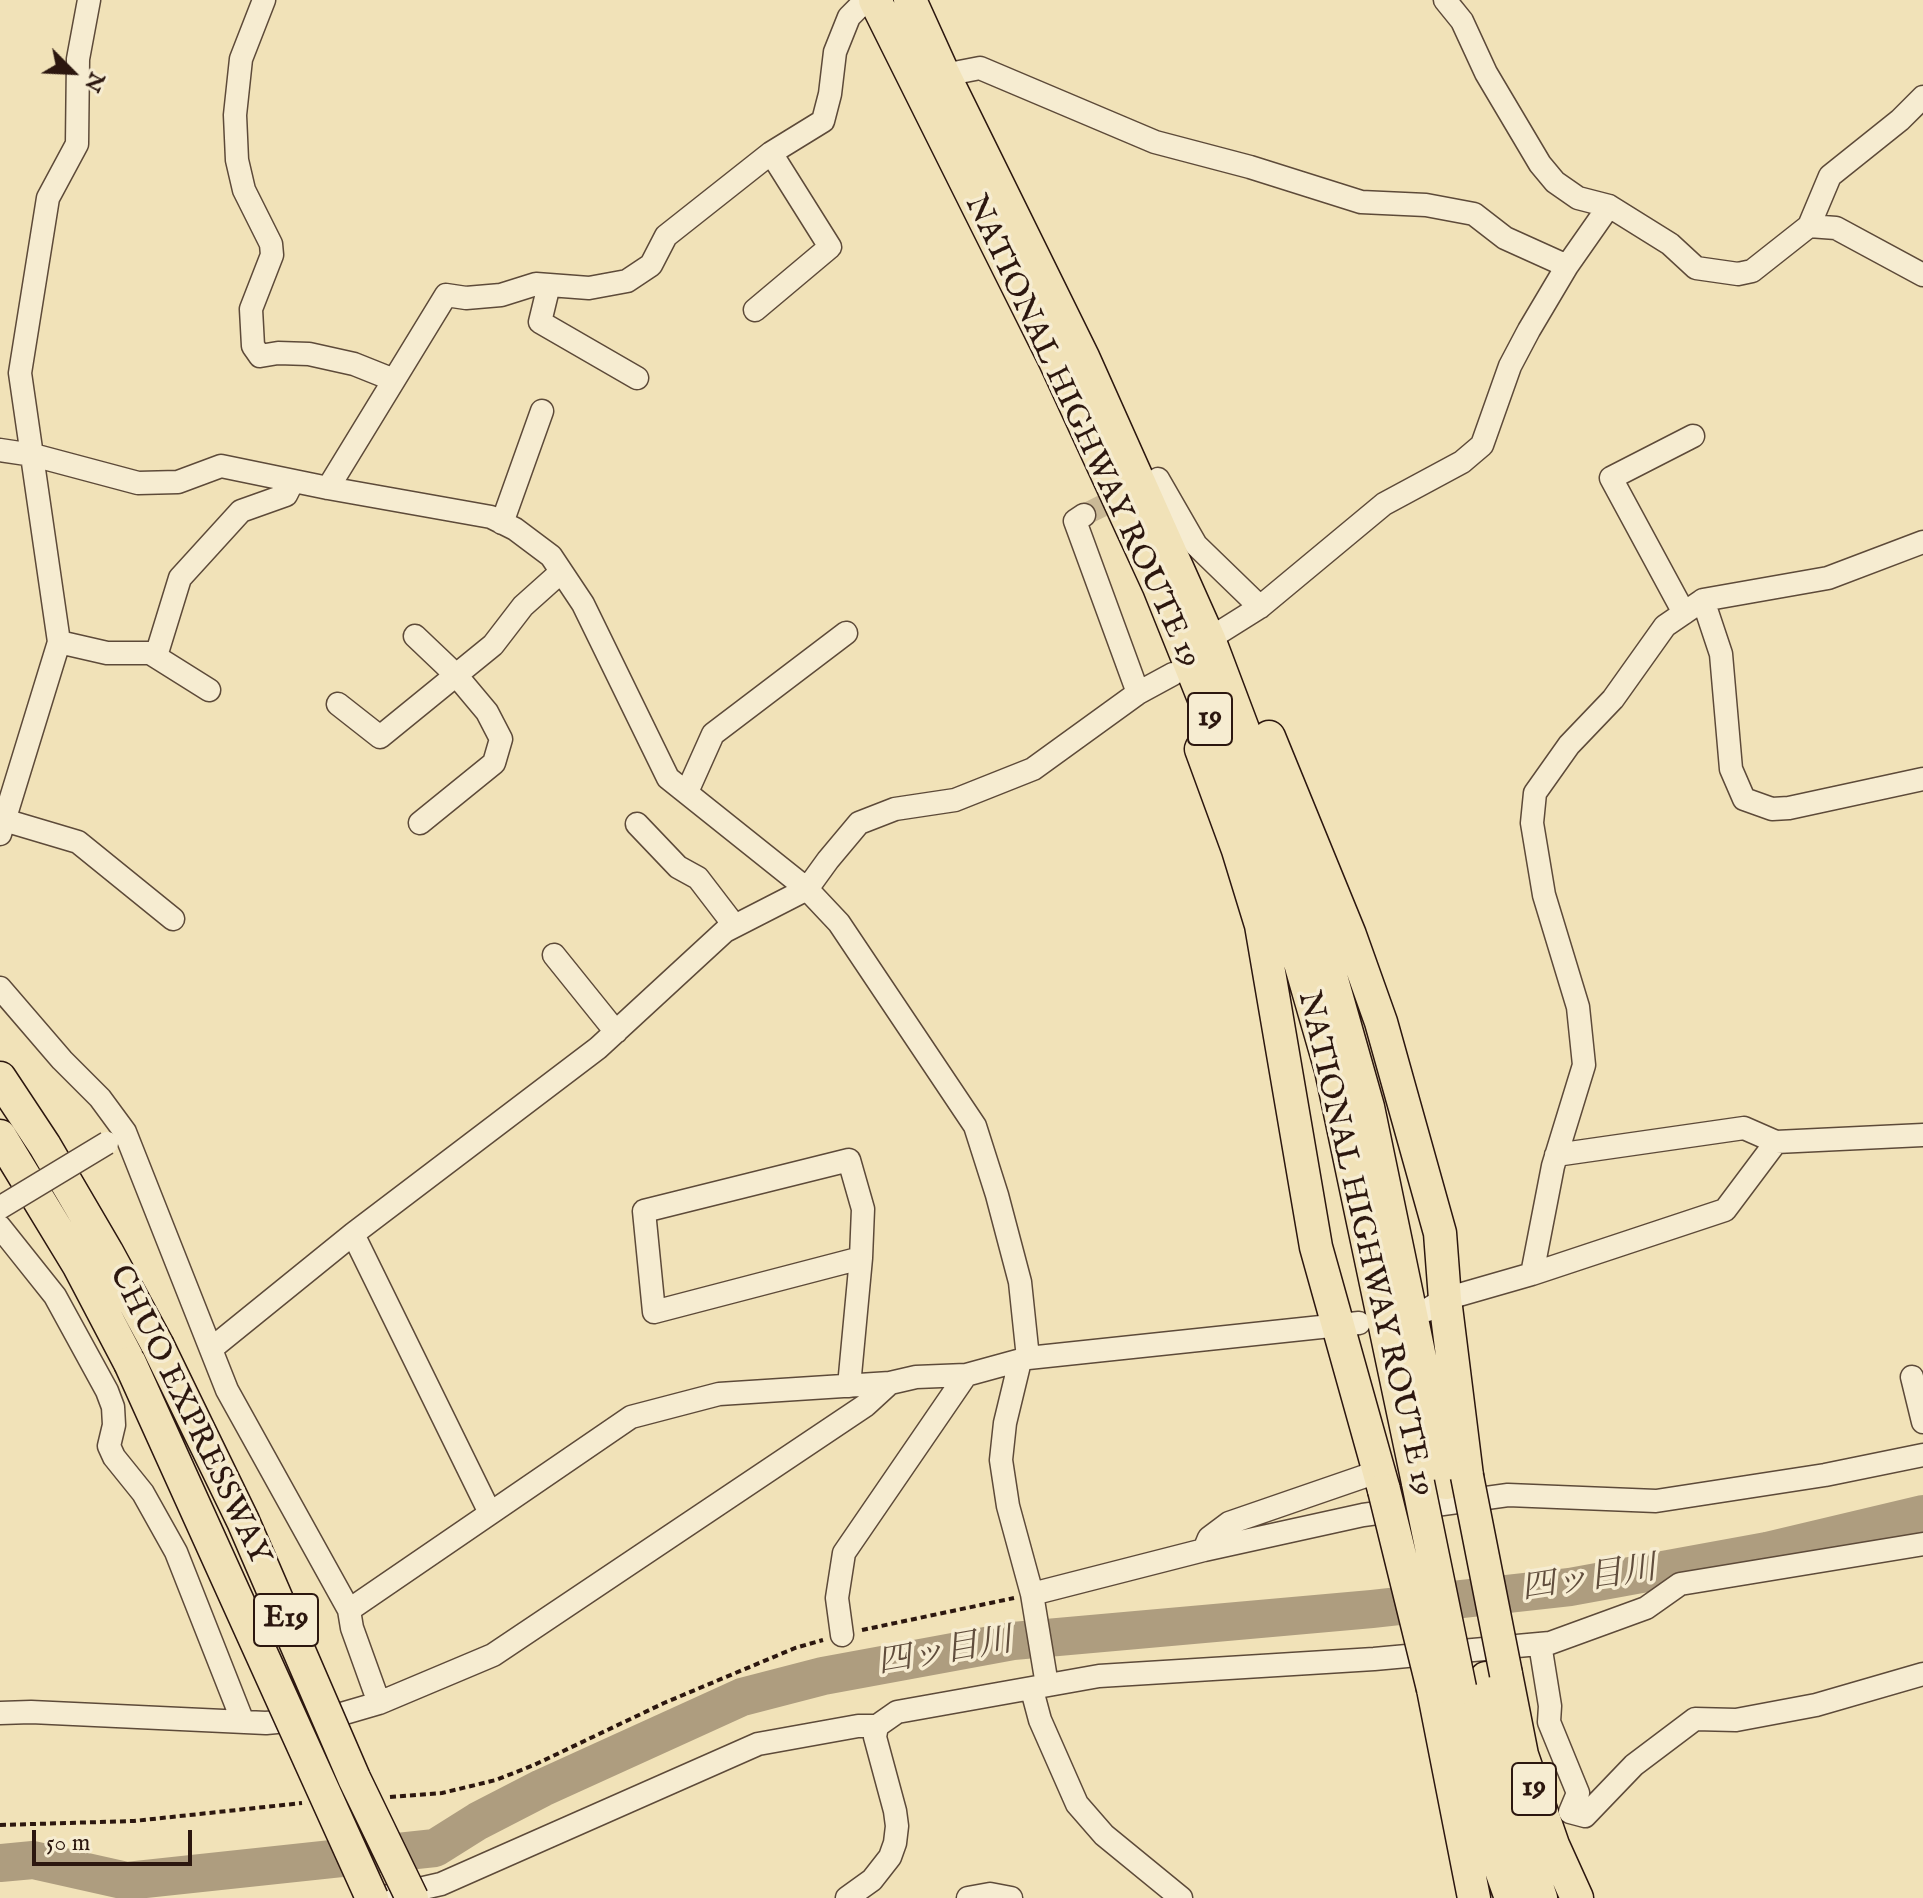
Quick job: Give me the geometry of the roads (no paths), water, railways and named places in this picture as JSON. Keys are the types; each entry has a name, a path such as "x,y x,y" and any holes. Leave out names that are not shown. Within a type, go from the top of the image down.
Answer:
{"highway":[{"name":"NATIONAL HIGHWAY ROUTE 19","path":"875,0 1055,361 1159,587 1251,816 1301,966 1331,1070 1356,1177 1444,1481"},
{"name":"NATIONAL HIGHWAY ROUTE 19","path":"910,0 1083,357 1209,639 1316,923 1368,1107 1444,1481 1497,1859 1511,1898"},
{"name":"19","path":"1159,587 1156,627 1238,850 1261,925 1316,1247 1350,1325 1381,1481 1471,1682 1522,1755 1553,1845 1577,1898"},
{"name":"19","path":"1209,639 1264,723 1350,935 1381,1022 1440,1233 1436,1304 1444,1481 1471,1682 1474,1898"},
{"name":"CHUO EXPRESSWAY","path":"0,1078 45,1146 157,1344 243,1521 354,1778 412,1898"},
{"name":"CHUO EXPRESSWAY","path":"0,1136 79,1266 130,1363 372,1898"},
{"name":"NATIONAL HIGHWAY ROUTE 19","path":"1471,1682 1541,1898"}],"street":[{"path":"89,0 78,59 77,144 48,198 20,373 59,642 2,827 78,842 173,919"},
{"path":"264,0 241,59 235,115 237,160 244,190 271,244 272,255 251,309 253,346 260,356 309,354 354,364 394,380"},
{"path":"328,488 446,295 466,298 501,295 536,284 589,288 627,281 651,265 666,236 771,153 823,121 835,52 849,17 866,0"},
{"path":"1445,0 1462,21 1486,73 1540,164 1555,182 1578,198 1609,206 1670,244 1696,268 1738,274 1752,271 1809,226 1830,176 1900,120 1923,97"},
{"path":"944,75 980,68 1155,142 1250,167 1361,202 1426,205 1474,214 1505,238 1567,266"},
{"path":"755,310 830,247 771,153"},
{"path":"1209,639 1260,607 1384,504 1462,462 1482,445 1510,366 1567,266 1609,206"},
{"path":"1809,226 1836,228 1923,275"},
{"path":"549,285 540,322 637,378"},
{"path":"502,523 542,411"},
{"path":"1684,613 1611,478 1693,436"},
{"path":"0,450 33,455 138,483 178,482 221,466 491,517 515,529 551,556 583,604 668,778 807,889 839,923 975,1126 1020,1282 1024,1360 1005,1423 1001,1460 1008,1506 1033,1598 1041,1680 1040,1720 1077,1804 1104,1835 1181,1898"},
{"path":"1158,479 1196,545 1260,607"},
{"path":"156,656 180,578 241,511 286,495 293,481"},
{"path":"1084,515 1075,521 1138,693"},
{"path":"1532,1274 1556,1155 1584,1065 1578,1007 1544,895 1532,823 1535,793 1569,745 1613,699 1665,626 1703,600 1828,578 1923,542"},
{"path":"338,704 380,737 493,645 523,606 561,572"},
{"path":"1703,600 1721,654 1731,769 1744,799 1772,809 1789,808 1923,779"},
{"path":"687,792 713,734 846,633"},
{"path":"415,636 456,675 487,712 501,739 494,763 420,823"},
{"path":"59,642 107,653 150,653 209,690"},
{"path":"211,1349 353,1234 598,1048 734,925 807,889 859,823 895,809 955,800 1033,769 1138,693 1173,674"},
{"path":"637,824 678,867 698,878 734,925"},
{"path":"554,955 616,1032"},
{"path":"0,988 62,1060 100,1098 227,1390 349,1610 352,1628 379,1703"},
{"path":"1556,1155 1744,1128 1776,1142 1923,1135"},
{"path":"0,1207 116,1138"},
{"path":"1436,1304 1725,1210 1776,1142"},
{"path":"849,1386 861,1258 863,1209 849,1160 644,1211 654,1312 861,1258"},
{"path":"0,1227 55,1296 107,1391 113,1407 114,1425 109,1446 143,1493 176,1552 243,1722"},
{"path":"353,1234 490,1513"},
{"path":"349,1610 631,1417 719,1394 966,1375 1024,1360 1350,1325"},
{"path":"842,1635 837,1598 844,1553 966,1375"},
{"path":"1912,1377 1923,1422"},
{"path":"0,1713 266,1723 331,1717 379,1703 493,1655 866,1405 890,1383"},
{"path":"1033,1598 1204,1550 1363,1515 1508,1495 1656,1501 1825,1475 1923,1455"},
{"path":"1204,1550 1209,1538 1229,1523 1381,1481"},
{"path":"380,1898 441,1884 758,1744 858,1726 877,1726 897,1712 1041,1680 1374,1659 1550,1643 1646,1608 1680,1584 1923,1544"},
{"path":"1540,1644 1550,1706 1549,1722 1578,1793 1570,1812 1585,1816 1634,1765 1695,1719 1736,1720 1816,1705 1923,1674"},
{"path":"847,1898 872,1880 890,1857 895,1843 897,1826 875,1737 877,1726"},
{"path":"968,1898 990,1894 1011,1898"}],"waterway":[{"name":"四ッ目川","path":"0,1863 33,1860 127,1881 435,1848 478,1821 542,1788 742,1697 823,1676 1013,1641 1372,1609 1570,1587 1767,1551 1923,1514"}],"tunnel":[{"path":"1084,515 1130,492"}]}
